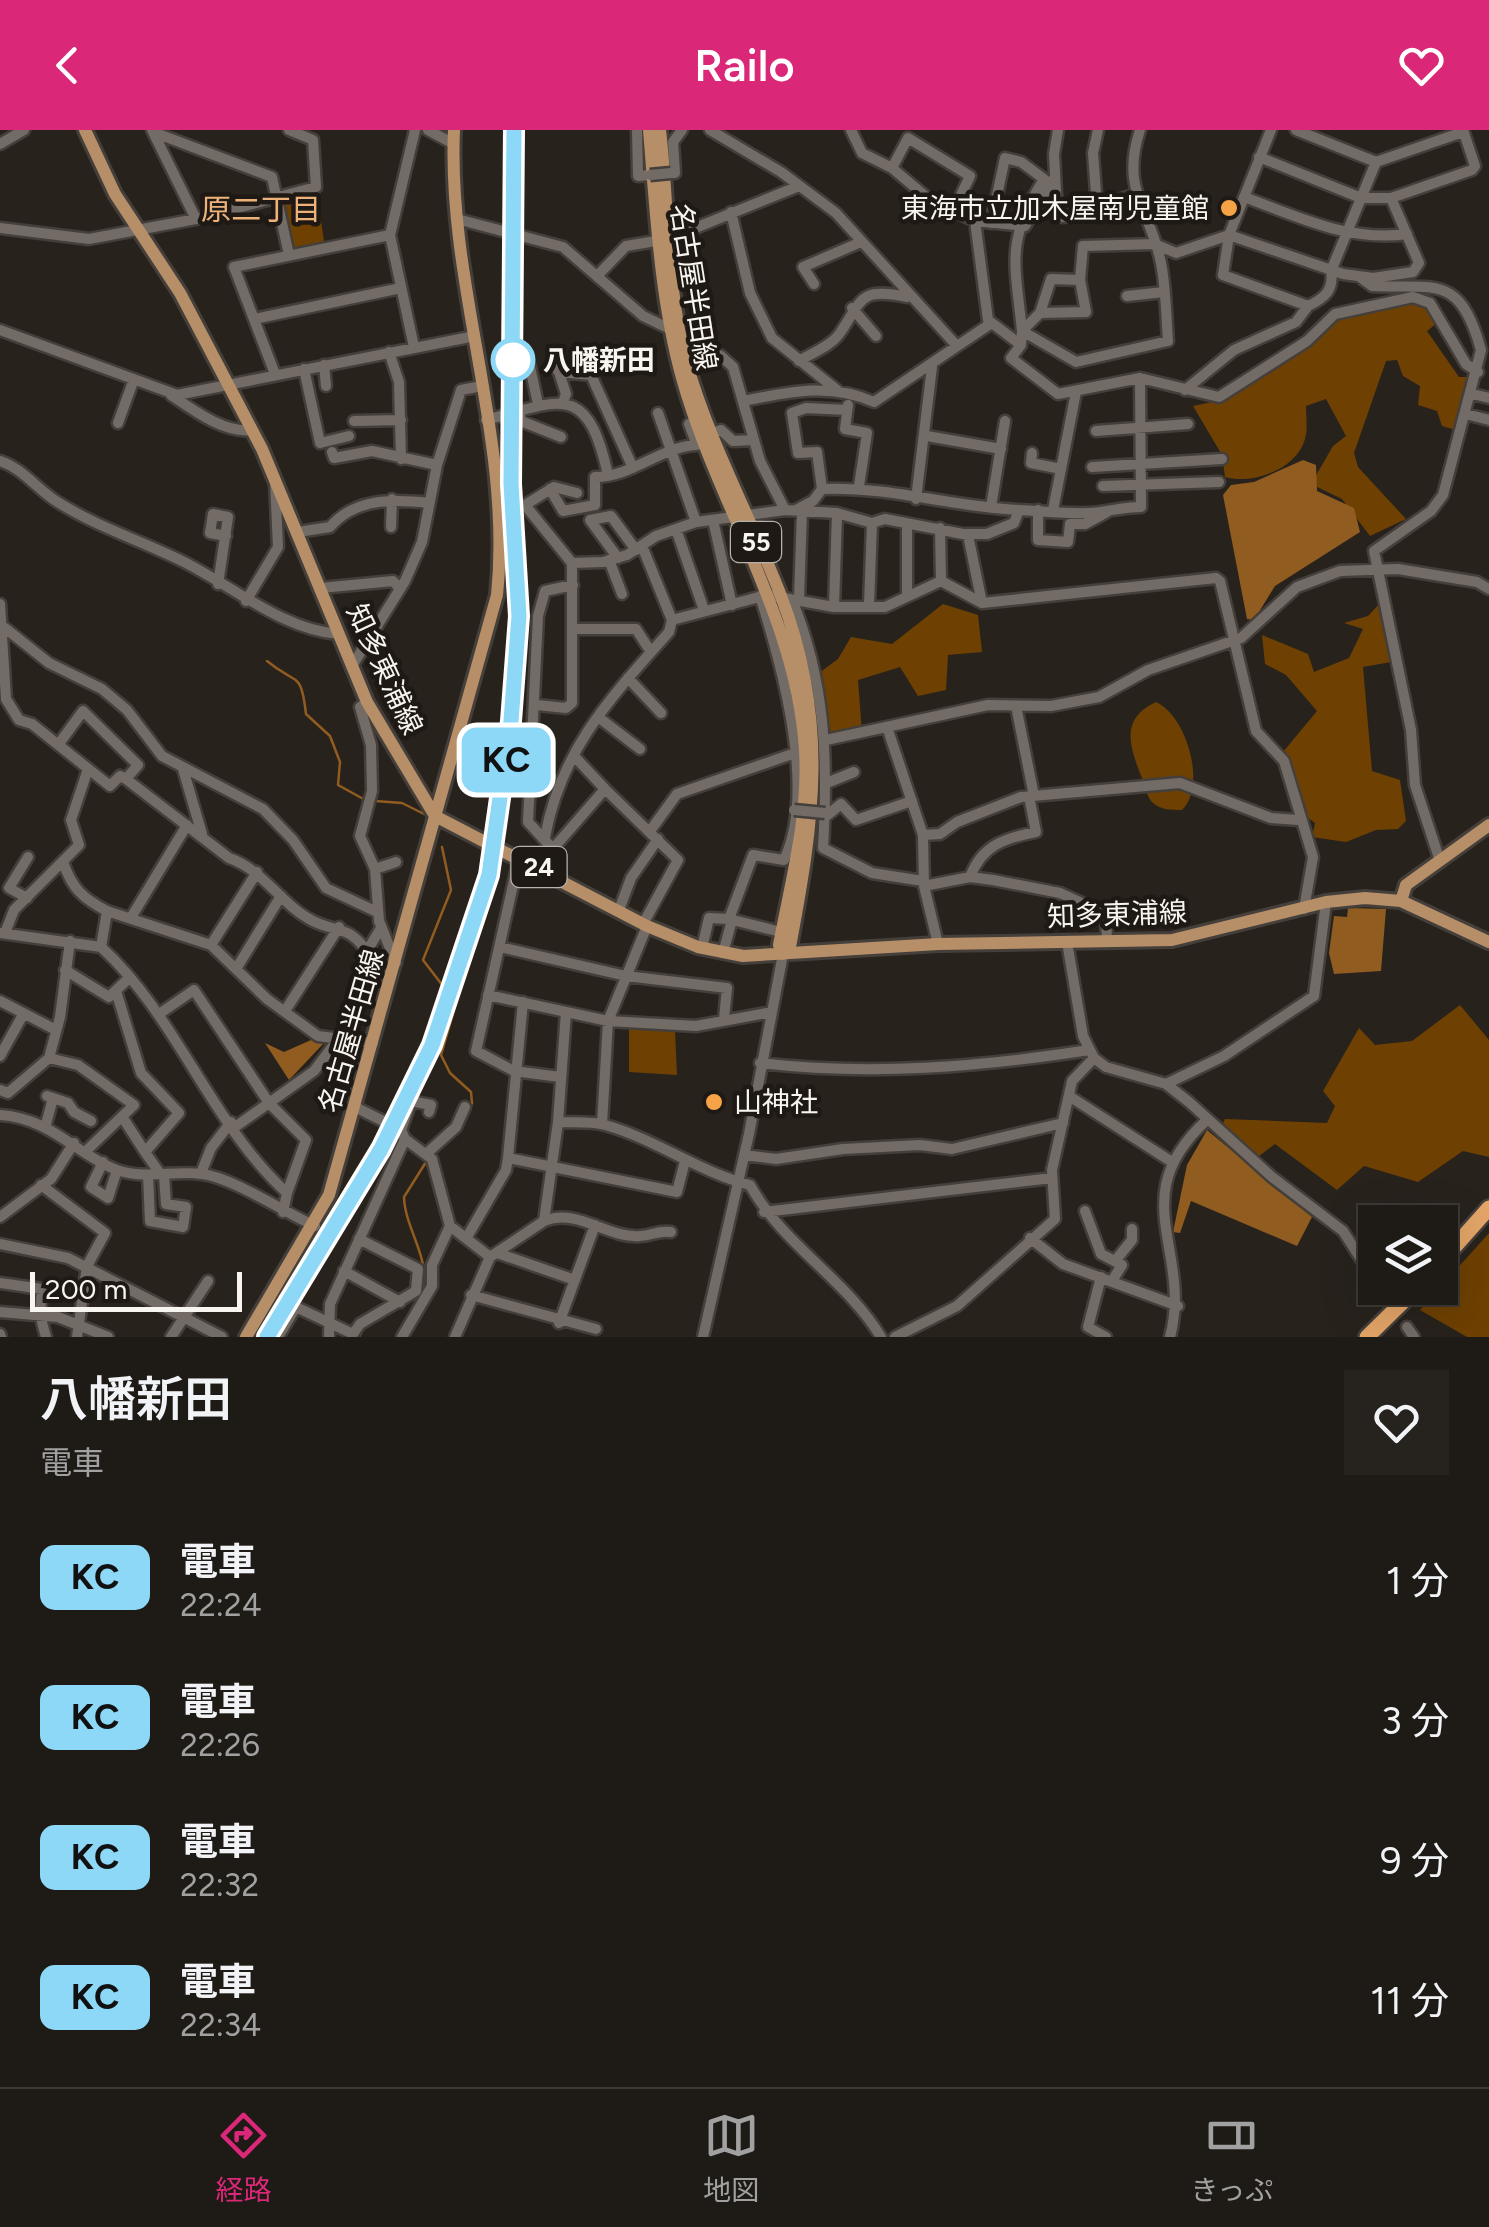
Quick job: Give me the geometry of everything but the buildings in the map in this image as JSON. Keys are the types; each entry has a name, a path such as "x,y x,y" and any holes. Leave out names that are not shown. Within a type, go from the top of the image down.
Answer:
{"highway":[{"path":"1458,1243 1489,1208"},
{"path":"1458,1258 1489,1223"},
{"path":"1367,1337 1400,1305"},
{"path":"1381,1337 1414,1305"}],"main road":[{"name":"知多東浦線","path":"85,130 115,194 180,293 252,430 367,702 436,816 645,925 702,948 723,952 783,954 938,944 1107,942 1202,936 1326,902 1400,901"},
{"name":"名古屋半田線","path":"649,130 682,340 741,517"},
{"name":"名古屋半田線","path":"660,130 670,329 696,421 780,597 801,658 815,770 812,830 790,947 783,954 779,945 802,828 806,752 780,597"},
{"name":"名古屋半田線","path":"246,1337 329,1195 496,594 500,532 457,218 454,137"},
{"path":"1489,825 1406,885 1400,901 1489,942"}],"street":[{"path":"0,144 24,130"},
{"path":"0,228 89,240 196,219 316,187 312,140 289,130"},
{"path":"414,348 390,235 416,130"},
{"path":"428,130 454,137"},
{"path":"637,130 638,176 676,173 673,142 682,130"},
{"path":"710,130 836,213 956,346"},
{"path":"851,130 862,153 892,168 918,193 974,221 1026,226 1054,178"},
{"path":"1058,130 1054,178 1057,211 1064,217 1134,194"},
{"path":"1096,206 1093,152 1098,130"},
{"path":"1022,331 1076,362 1168,341 1164,292 1154,244 1134,194 1132,159 1140,130"},
{"path":"1271,130 1229,236 1224,275 1308,306"},
{"path":"1259,157 1361,198 1392,198 1476,166 1463,131 1376,162 1296,130"},
{"path":"152,131 196,219"},
{"path":"152,131 267,174 278,197 289,256"},
{"path":"892,168 908,138 970,176 954,210"},
{"path":"991,223 1005,158 1022,162 1044,178 1018,226 1013,244 1022,331 1020,345 1011,358 1058,394 1140,378 1219,397 1307,341 1329,316 1413,297 1430,302 1466,364 1482,371"},
{"path":"1185,390 1234,350 1296,322 1308,306 1324,299 1333,283 1331,271 1376,162"},
{"path":"598,274 626,246 664,241 799,186"},
{"path":"1244,197 1346,234 1371,239 1407,234"},
{"path":"1040,313 1086,312 1080,280 1084,246 1154,244 1176,253 1229,236 1361,278 1385,278 1419,268 1392,198"},
{"path":"731,212 750,294 772,338 843,392 848,410 845,429 867,433 859,486"},
{"path":"457,218 558,245 598,274 643,316 670,329"},
{"path":"974,221 990,324 1020,345"},
{"path":"275,374 234,266 390,235"},
{"path":"814,284 804,267 861,242"},
{"path":"1361,278 1372,286 1420,284 1443,289 1458,302 1485,349 1482,371 1443,496 1431,511 1376,547 1376,568 1411,730 1418,799 1440,861"},
{"path":"1022,331 1040,313 1051,279 1080,280"},
{"path":"254,319 401,288"},
{"path":"799,360 839,335 852,308 880,291 909,297"},
{"path":"1127,296 1164,292"},
{"path":"852,308 876,336"},
{"path":"743,402 800,389 843,392 874,402 932,367 990,324"},
{"path":"0,330 170,394 241,432 252,430"},
{"path":"170,394 475,336"},
{"path":"682,340 726,360 754,440 794,511 780,597 795,753 794,810 787,856 781,861 753,855 730,919 723,952"},
{"path":"389,352 398,382 401,460"},
{"path":"556,364 566,394 563,402"},
{"path":"538,404 528,368 556,364 590,375 634,468"},
{"path":"324,365 326,386"},
{"path":"916,499 927,436 932,367"},
{"path":"304,368 320,443 349,436"},
{"path":"822,488 859,486 916,499 1019,510 1088,514 1141,507 1140,378"},
{"path":"118,423 134,380"},
{"path":"352,666 400,589 422,542 436,466 460,390 482,386"},
{"path":"1053,510 1076,392"},
{"path":"1472,394 1489,398"},
{"path":"486,420 519,408 563,402 584,414 602,448 608,475"},
{"path":"519,408 521,421 561,438"},
{"path":"794,511 814,501 822,488 817,452 798,453 792,413 806,408 848,410"},
{"path":"658,413 696,522"},
{"path":"1466,414 1489,420"},
{"path":"354,421 401,420"},
{"path":"550,489 563,511 594,505 595,477 634,468 670,448 698,445 688,424 696,421"},
{"path":"991,507 1006,421"},
{"path":"1096,430 1188,424"},
{"path":"712,433 721,430 734,441 754,440"},
{"path":"927,436 1000,450"},
{"path":"332,452 334,458 372,451 436,466"},
{"path":"1032,453 1031,463 1061,469"},
{"path":"1092,467 1222,459"},
{"path":"0,461 12,464 54,500 112,532 179,559 246,601 339,634"},
{"path":"246,601 278,547 272,484 276,480"},
{"path":"1103,486 1219,482"},
{"path":"536,704 566,708 572,703 572,563 525,505 550,489 578,494"},
{"path":"298,532 330,528 343,512 392,499 429,502"},
{"path":"391,527 392,499"},
{"path":"572,563 614,559 696,522 794,511 838,513 872,523 885,519 966,534 987,534 1014,523 1019,510"},
{"path":"1038,510 1038,540 1068,542 1070,524 1086,524 1108,510"},
{"path":"834,607 838,513"},
{"path":"545,837 553,794 574,756 616,687 668,632 672,620 639,548 611,516 590,520 614,559 622,594"},
{"path":"713,520 732,605"},
{"path":"869,605 872,523"},
{"path":"907,525 907,595"},
{"path":"940,528 941,581"},
{"path":"676,529 704,610"},
{"path":"966,534 982,602"},
{"path":"218,584 226,536"},
{"path":"826,740 988,705 1052,706 1098,696 1148,670 1255,630 1297,587 1340,571 1376,568 1477,582 1489,589"},
{"path":"672,620 704,610 780,597 834,607 885,608 941,581 982,602 1216,578 1220,581 1256,730 1284,761 1298,820 1313,857 1304,908"},
{"path":"321,588 393,581 400,589"},
{"path":"552,848 528,822 538,616 545,591 573,585"},
{"path":"780,597 817,678 828,782 822,848 872,874 924,883 970,877 1070,897 1106,914 1107,942"},
{"path":"1,613 6,699 19,720 32,724 87,772 110,786 120,776 126,780 202,834 228,858 257,872 316,923 352,932 367,951 381,928"},
{"path":"1,613 49,663 102,689 126,710 162,756 263,809 293,840 326,888 377,912"},
{"path":"574,629 636,629 651,652"},
{"path":"628,678 661,713"},
{"path":"367,702 360,706 372,745 372,791 360,836 375,869 380,889 377,912 396,963"},
{"path":"970,877 983,854 998,841 1036,832 1016,706"},
{"path":"58,745 83,711 138,765 126,780"},
{"path":"598,717 640,749"},
{"path":"887,727 923,836 924,883 938,944"},
{"path":"619,910 630,878 677,794 795,753"},
{"path":"574,756 678,860 645,925 608,1021 602,1124"},
{"path":"183,769 202,834"},
{"path":"87,772 71,820 80,845 12,913 3,933 101,947 159,1014 233,1125 287,1193"},
{"path":"828,782 854,772"},
{"path":"828,782 840,805 856,820 912,801"},
{"path":"923,836 940,834 958,822 1032,796 1180,784 1271,818 1298,820"},
{"path":"538,866 605,789"},
{"path":"794,810 825,815 840,805"},
{"path":"132,916 187,825"},
{"path":"27,898 9,888 28,857"},
{"path":"519,858 476,1051 514,1071 560,1077"},
{"path":"62,862 70,883 84,899 107,911 210,944 318,1036 374,1043"},
{"path":"375,869 396,862"},
{"path":"210,944 257,872"},
{"path":"236,969 282,896"},
{"path":"1166,1084 1224,1056 1314,996 1326,902"},
{"path":"0,908 12,913"},
{"path":"101,947 107,911"},
{"path":"702,948 709,918 730,919 781,932"},
{"path":"286,1011 340,928"},
{"path":"16,1116 3,1093 48,1058 70,942"},
{"path":"1067,942 1091,1054 1106,1067 1166,1084 1272,1177 1343,1231 1358,1254"},
{"path":"500,946 626,976 728,988 724,1020"},
{"path":"703,1337 783,954"},
{"path":"65,970 109,997 128,978"},
{"path":"159,1014 194,990 269,1103 306,1140 283,1212"},
{"path":"116,991 140,1073 179,1113 145,1152"},
{"path":"488,995 608,1021 696,1026 772,1012"},
{"path":"0,1001 56,1030"},
{"path":"467,1237 506,1170 524,1002"},
{"path":"544,1221 554,1164 566,1012"},
{"path":"0,1056 24,1013"},
{"path":"201,1173 210,1148 233,1125 314,1071 340,1038"},
{"path":"760,1063 844,1071 994,1064 1091,1054"},
{"path":"895,1337 957,1306 1058,1215 1052,1178 1063,1123 1072,1081 1091,1054"},
{"path":"48,1058 78,1065 134,1105"},
{"path":"86,1150 123,1118 152,1085"},
{"path":"1069,1096 1172,1162"},
{"path":"44,1128 50,1097 68,1102 74,1112 91,1121"},
{"path":"328,1332 344,1271 403,1134 411,1101 431,1105 429,1112"},
{"path":"355,1106 403,1134 429,1156 450,1226 493,1255 575,1280"},
{"path":"429,1156 456,1128 465,1107"},
{"path":"0,1114 44,1128 117,1170 148,1175 201,1173 314,1226"},
{"path":"123,1118 163,1175 166,1204 186,1207 183,1227 150,1221 148,1175"},
{"path":"1170,1337 1178,1306 1165,1238 1164,1190 1172,1162 1208,1118"},
{"path":"558,1122 602,1124 736,1182 750,1184 764,1212 858,1305 881,1337"},
{"path":"744,1155 776,1160 843,1149 920,1145 952,1149 1063,1123"},
{"path":"0,1216 50,1179 74,1143"},
{"path":"508,1158 554,1164 677,1192 685,1161"},
{"path":"103,1162 91,1187 108,1198 117,1170"},
{"path":"764,1212 1052,1178"},
{"path":"41,1185 105,1233 87,1266 78,1331"},
{"path":"1084,1211 1101,1254 1122,1266 1107,1279 1088,1325 1106,1337"},
{"path":"455,1337 471,1295 493,1255 544,1221 568,1218 635,1237 655,1230 671,1232"},
{"path":"560,1322 595,1224"},
{"path":"402,1337 432,1286 432,1265 450,1226"},
{"path":"1116,1261 1132,1240 1132,1228"},
{"path":"1030,1238 1054,1260 1178,1306"},
{"path":"328,1332 332,1322 353,1334 360,1324 416,1291 418,1269 359,1239"},
{"path":"0,1244 46,1250 87,1266 222,1337"},
{"path":"344,1271 400,1302"},
{"path":"171,1337 208,1281"},
{"path":"0,1283 42,1289 40,1314 46,1337"},
{"path":"471,1295 596,1329"},
{"path":"278,1337 296,1306 328,1332"},
{"path":"0,1312 40,1314 78,1331 108,1337"},
{"path":"1407,1326 1414,1337"}],"shaded area":[{"path":"316,187 325,248 289,255 278,197"},
{"path":"1423,302 1437,323 1427,331 1459,377 1466,377 1466,401 1456,430 1442,426 1437,411 1418,405 1420,386 1403,376 1397,360 1386,361 1354,453 1358,467 1406,519 1370,536 1342,499 1311,484 1333,446 1346,436 1326,399 1306,406 1305,439 1284,466 1248,479 1225,477 1222,455 1193,406 1221,400 1279,366 1334,318"},
{"path":"1303,460 1316,465 1317,491 1354,508 1360,532 1275,586 1254,620 1247,619 1223,495 1231,485 1254,482"},
{"path":"1381,602 1391,662 1363,667 1372,771 1400,780 1406,821 1398,829 1376,830 1346,842 1312,837 1315,823 1300,812 1300,796 1283,752 1317,711 1286,675 1265,664 1262,635 1308,654 1314,672 1349,658 1363,629 1344,623 1368,616"},
{"path":"943,604 978,615 982,652 948,655 946,690 918,696 900,667 858,680 862,732 832,737 826,724 819,673 838,659 851,637 892,644"},
{"path":"1156,702 1177,721 1190,752 1193,785 1182,810 1161,808 1151,801 1131,745 1132,726 1137,717"},
{"path":"1348,908 1386,909 1381,971 1334,974 1329,953 1334,916 1347,917"},
{"path":"1460,1005 1489,1040 1489,1157 1463,1151 1418,1182 1364,1166 1337,1190 1275,1144 1259,1156 1222,1125 1225,1119 1327,1123 1335,1106 1323,1091 1359,1028 1375,1045 1412,1041"},
{"path":"629,1026 675,1031 677,1075 629,1072"},
{"path":"311,1040 323,1044 289,1080 265,1043 284,1052"},
{"path":"1207,1130 1312,1217 1297,1246 1191,1201 1180,1233 1173,1232 1187,1165"},
{"path":"1489,1233 1489,1337 1467,1337 1420,1310 1424,1305 1458,1305 1458,1268"}],"waterway":[{"path":"267,661 296,680 306,714 330,736 340,762 338,785 367,801"},
{"path":"375,801 402,803 424,814"},
{"path":"442,847 451,890 423,960 456,1003 441,1055 450,1073 471,1092 472,1103 460,1129"},
{"path":"420,1291 424,1269 404,1197 426,1162"},
{"path":"375,1321 415,1297"},
{"path":"359,1337 364,1328"}],"railway":[{"path":"262,1337 377,1147 428,1043 485,874 507,721 514,616 506,484 510,130"}],"train":[{"name":"KC","path":"267,1337 381,1149 432,1045 489,875 511,721 519,616 511,524 514,130"}],"place":[{"name":"東海市立加木屋南児童館","path":"1229,208"},
{"name":"八幡新田","path":"513,360"},
{"name":"山神社","path":"714,1102"}],"district":[{"name":"原二丁目","path":"261,209"}]}
